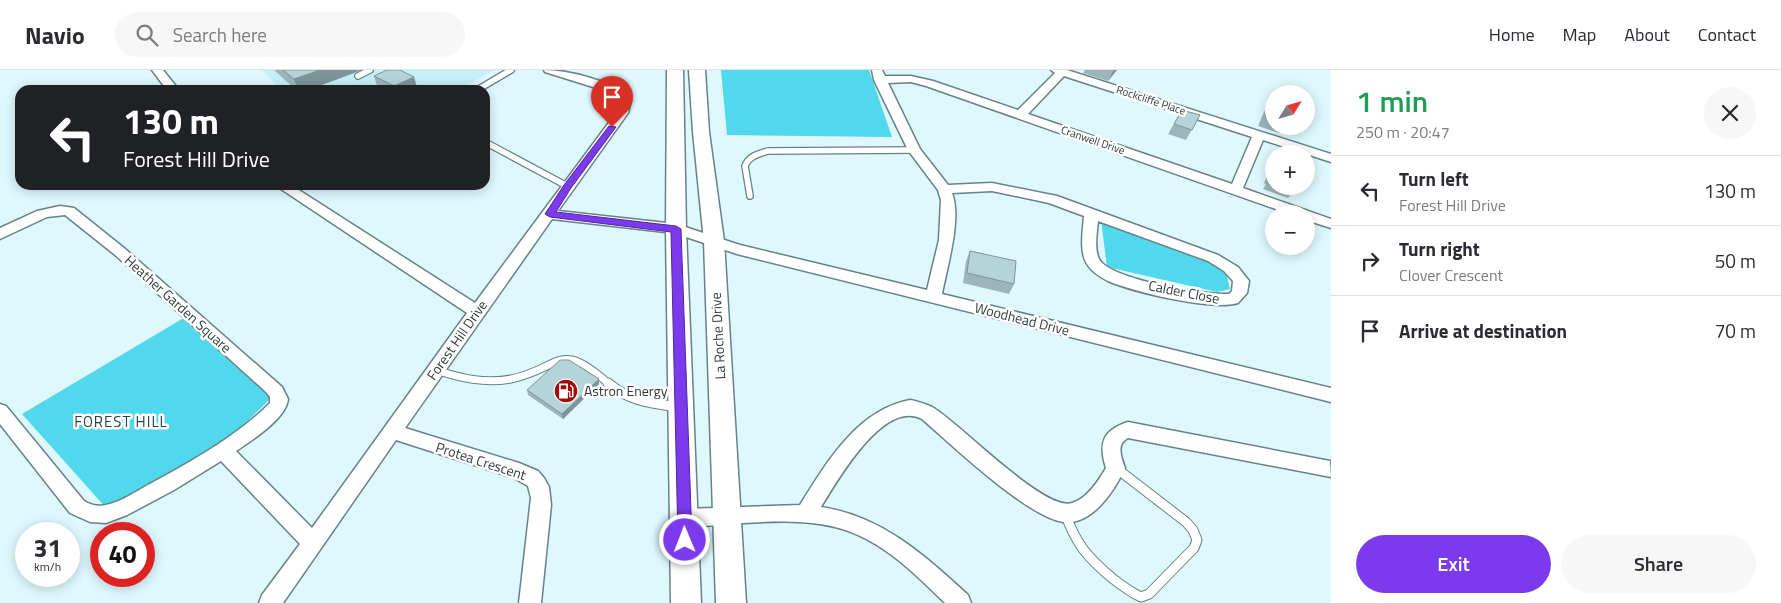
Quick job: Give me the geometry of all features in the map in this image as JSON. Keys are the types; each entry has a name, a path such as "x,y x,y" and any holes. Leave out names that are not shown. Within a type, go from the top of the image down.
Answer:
{"street":[{"path":"157,70 168,85"},
{"name":"Forest Hill Drive","path":"270,603 312,542 393,432 476,312 550,214 567,186 622,113 625,100 613,90 549,70"},
{"path":"675,70 676,229 686,603"},
{"name":"La Roche Drive","path":"697,70 701,132 714,241 731,603"},
{"path":"1020,115 1059,71"},
{"name":"Rockcliffe Place","path":"1059,71 1331,158"},
{"name":"Cranwell Drive","path":"879,75 920,81 1279,205"},
{"name":"Cranwell Drive","path":"879,75 914,150 944,190 948,200 949,211 946,240 933,298"},
{"path":"1236,190 1259,135"},
{"name":"Calder Close","path":"944,190 992,187 1052,199 1091,212 1223,263 1241,281 1239,293 1233,299 1216,300 1125,280 1104,272 1094,264 1090,256 1091,212"},
{"path":"290,190 476,312"},
{"name":"Heather Garden Square","path":"0,234 45,213 62,210 70,211 119,251 279,393 280,401 276,407 223,450 147,496 106,514 88,513 76,507 0,410"},
{"path":"550,214 676,229 714,241"},
{"name":"Cranwell Drive","path":"1315,218 1331,224"},
{"name":"Woodhead Drive","path":"714,241 737,249 933,298 1331,395"},
{"path":"806,514 835,465 863,434 889,413 910,407 928,414 1031,497 1057,512 1065,513 1078,510 1095,499 1109,483 1116,468 1110,454 1111,443 1122,431 1128,430 1331,470 1329,465 1331,457"},
{"name":"Protea Crescent","path":"393,432 519,471 536,480 541,491 541,505 530,603"},
{"path":"223,450 312,542"},
{"path":"685,518 806,514 853,524 877,535 914,560 960,603"}],"lane":[{"path":"358,76 370,70"},
{"path":"486,85 511,70"},
{"path":"490,145 567,186"},
{"path":"750,196 744,166 749,157 755,154 768,151 914,150"},
{"path":"436,370 480,381 504,381 523,376 556,361 571,359 592,369 621,393 640,402 682,407"},
{"path":"1065,513 1074,539 1090,561 1132,594 1141,597 1149,594 1194,548 1197,540 1193,530 1186,522 1116,468"}],"shaded area":[{"path":"262,70 494,70 468,85 276,85"},
{"path":"721,70 869,70 892,137 727,135"},
{"path":"1101,220 1225,268 1230,289 1217,292 1107,267"},
{"path":"187,316 273,396 222,446 107,509 22,414"}],"building":[{"path":"283,70 320,70 294,79"},
{"path":"387,70 400,70 414,77 392,85 374,76"},
{"path":"1182,110 1200,115 1192,130 1174,124"},
{"path":"970,251 1016,261 1014,284 967,273"},
{"path":"560,360 569,360 599,379 562,414 527,390"}],"place":[{"name":"Astron Energy","path":"566,391"}],"district":[{"name":"FOREST HILL","path":"121,422"}],"route":[{"path":"612,127 567,186 550,214 676,229 685,540"}]}
